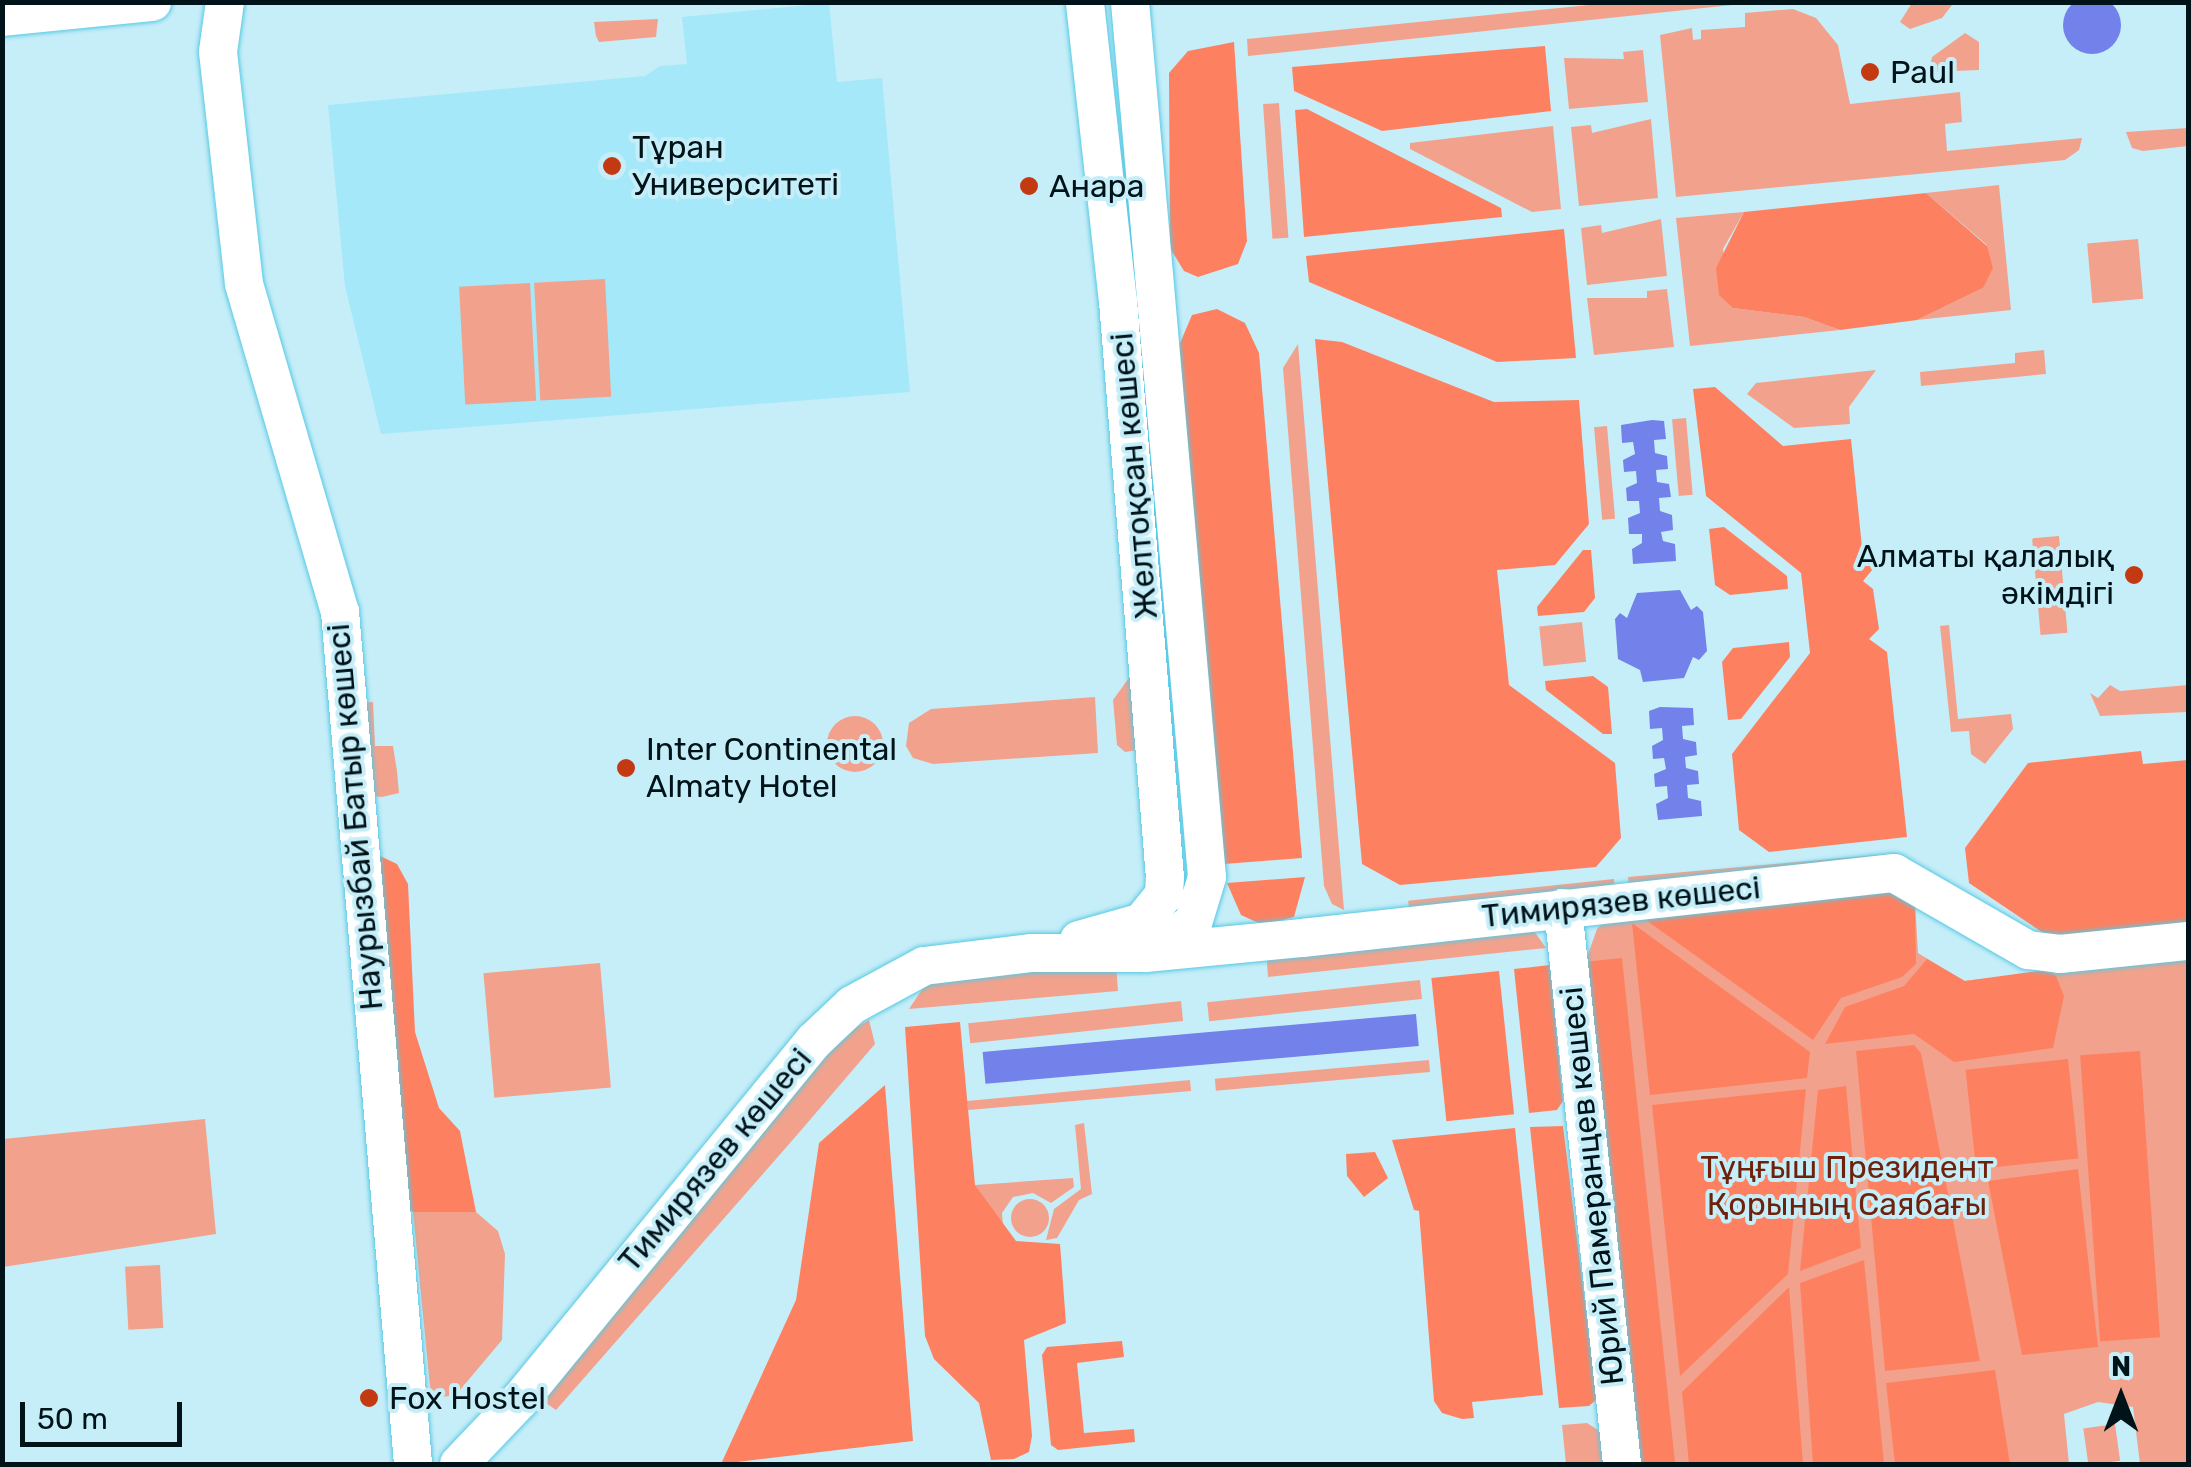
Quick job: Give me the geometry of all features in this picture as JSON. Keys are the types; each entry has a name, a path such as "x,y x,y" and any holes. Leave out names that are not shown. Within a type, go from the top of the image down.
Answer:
{"street":[{"path":"2,17 152,2"},
{"name":"Наурызбай Батыр көшесі","path":"225,2 218,52 244,284 340,612 413,1464"},
{"name":"Желтоқсан көшесі","path":"1085,2 1118,302 1165,878 1156,910 1134,941"},
{"path":"1130,2 1149,232"},
{"path":"1149,232 1150,2"},
{"name":"Желтоқсан көшесі","path":"1149,232 1207,877"},
{"path":"1118,302 1156,300"},
{"name":"Тимирязев көшесі","path":"459,1464 520,1400 814,1041 852,1006 924,966 1134,941 1302,938 1894,873 2028,950 2060,954 2188,940"},
{"path":"1207,877 1228,917 1241,927 1302,938"},
{"path":"1134,941 1193,923 1207,877"},
{"name":"Юрий Памеранцев көшесі","path":"1563,908 1622,1464"}],"shaded area":[{"name":"Тұран Университеті","path":"829,3 837,82 882,78 910,392 381,434 345,286 328,105 645,76 660,66 687,64 682,17"}],"green space":[{"path":"1609,3 1751,3 1248,56 1247,39"},
{"path":"1912,3 1952,5 1942,18 1910,29 1900,22"},
{"path":"1793,9 1816,18 1838,45 1850,104 1960,92 1962,122 1945,124 1947,151 2082,138 2079,150 2065,160 1676,197 1660,35 1692,28 1693,40 1701,39 1701,30 1745,27 1745,13"},
{"path":"658,19 656,37 599,42 596,36 594,22"},
{"path":"1965,33 1979,42 1979,70 1929,72 1932,57"},
{"path":"1234,42 1247,241 1238,264 1198,277 1184,271 1170,248 1169,73 1188,51"},
{"path":"1545,46 1551,111 1382,131 1294,91 1292,67"},
{"path":"1643,50 1648,102 1569,109 1564,58 1624,59 1623,52"},
{"path":"1279,103 1288,238 1272,239 1263,104"},
{"path":"1307,109 1501,208 1502,217 1304,237 1295,110"},
{"path":"1651,119 1658,198 1579,206 1571,127 1591,125 1592,133"},
{"path":"1553,126 1561,209 1532,212 1410,149 1410,143"},
{"path":"2188,128 2188,146 2143,151 2132,148 2126,132"},
{"path":"1999,185 2011,310 1917,320 1983,288 1987,245 1926,193"},
{"path":"1926,193 1987,246 1993,268 1983,288 1917,320 1840,330 1804,317 1733,308 1719,295 1716,268 1744,212"},
{"path":"1744,212 1723,249 1733,308 1804,317 1840,330 1690,346 1676,218"},
{"path":"1661,219 1667,276 1587,285 1581,228 1601,225 1602,233"},
{"path":"1564,229 1576,358 1497,362 1309,282 1306,256"},
{"path":"2138,239 2143,299 2092,303 2087,243"},
{"path":"605,279 611,397 540,401 534,283"},
{"path":"530,283 536,401 465,405 459,287"},
{"path":"1667,289 1674,347 1594,355 1587,298 1647,298 1647,291"},
{"path":"1217,309 1245,323 1259,353 1302,858 1224,864 1178,348 1192,315"},
{"path":"1315,339 1342,342 1494,402 1579,400 1589,524 1555,565 1497,570 1509,685 1615,763 1621,838 1596,867 1400,885 1362,864"},
{"path":"1298,344 1344,910 1332,904 1324,886 1283,368"},
{"path":"2044,350 2046,374 1921,386 1920,372 2015,363 2015,353"},
{"path":"1876,370 1849,407 1850,424 1794,428 1747,394 1756,383"},
{"path":"1715,387 1783,446 1851,439 1863,557 1878,563 1863,581 1873,589 1879,629 1869,639 1887,652 1907,837 1769,852 1739,830 1732,754 1810,653 1801,573 1706,496 1693,389"},
{"path":"1686,418 1693,495 1679,496 1672,419"},
{"path":"1607,426 1615,519 1602,520 1594,427"},
{"path":"1724,527 1787,576 1788,589 1730,595 1715,585 1709,529"},
{"path":"2059,536 2067,633 2041,635 2032,538"},
{"path":"1583,550 1591,550 1595,598 1584,612 1538,616 1537,607"},
{"path":"1582,622 1586,662 1543,666 1539,626"},
{"path":"1949,625 1958,719 2011,714 2013,729 1985,764 1971,754 1969,731 1951,732 1940,626"},
{"path":"1789,642 1790,657 1741,719 1728,720 1722,662 1733,648"},
{"path":"1131,675 1139,750 1125,752 1117,745 1113,700"},
{"path":"1593,676 1608,687 1612,734 1603,734 1546,690 1545,681"},
{"path":"2110,685 2120,691 2188,685 2188,712 2100,716 2090,693 2098,698"},
{"path":"1095,697 1098,753 933,764 913,758 906,746 909,723 931,709"},
{"path":"373,702 375,746 393,746 397,771 399,793 382,797 372,796 363,703"},
{"path":"855,716 875,724 883,744 875,764 855,772 835,764 827,744 835,724"},
{"path":"2141,751 2143,764 2188,760 2188,925 2052,939 1969,883 1965,848 2028,763"},
{"path":"1898,853 1891,859 1629,887 1628,877"},
{"path":"378,855 397,864 408,884 415,1032 439,1108 460,1131 476,1212 413,1212 400,1201"},
{"path":"1305,877 1294,917 1263,925 1241,915 1227,883"},
{"path":"1614,879 1615,889 1409,911 1408,901"},
{"path":"1884,885 1915,903 1916,964 1902,977 1841,998 1813,1040 1632,910"},
{"name":"Тұңғыш Президент Қорының Саябағы","path":"1915,903 1918,953 1964,981 2188,956 2188,1464 2140,1464 2133,1407 2098,1402 2064,1414 2069,1464 1640,1464 1585,963 1597,929 1605,920"},
{"path":"1632,923 1810,1052 1807,1078 1650,1095"},
{"path":"1534,931 1546,948 1268,977 1266,949"},
{"path":"1622,958 1675,1464 1638,1464 1585,962"},
{"path":"1927,959 1965,981 2045,970 2056,976 2064,996 2053,1048 1954,1062 1914,1034 1825,1044 1845,1007 1904,986"},
{"path":"600,963 611,1088 494,1098 483,973"},
{"path":"1116,963 1118,991 909,1009 927,982"},
{"path":"1550,965 1563,1101 1557,1110 1529,1113 1514,969"},
{"path":"1499,971 1514,1114 1446,1121 1431,978"},
{"path":"1420,980 1422,999 1209,1021 1207,1002"},
{"path":"1181,1001 1183,1021 970,1043 968,1023"},
{"path":"869,1020 875,1044 797,1135 556,1410 540,1399 832,1041"},
{"path":"960,1022 975,1185 1016,1241 1060,1244 1066,1323 1024,1340 1032,1436 1029,1452 1014,1459 991,1460 979,1403 934,1359 925,1336 905,1027"},
{"path":"1914,1045 1921,1053 1980,1361 1885,1371 1856,1051"},
{"path":"2140,1051 2160,1337 2100,1341 2080,1055"},
{"path":"2068,1059 2078,1158 1976,1169 1966,1070"},
{"path":"1429,1060 1430,1072 1216,1091 1215,1079"},
{"path":"1190,1080 1191,1091 968,1110 967,1101"},
{"path":"885,1085 913,1441 721,1464 796,1300 819,1143"},
{"path":"1846,1086 1861,1248 1800,1271 1818,1090"},
{"path":"1806,1089 1788,1274 1680,1376 1652,1105"},
{"path":"205,1119 216,1234 3,1267 3,1139"},
{"path":"1084,1123 1092,1194 1079,1200 1057,1238 1046,1240 1054,1209 1081,1189 1075,1125"},
{"path":"1563,1126 1597,1399 1589,1406 1559,1408 1530,1127"},
{"path":"1515,1128 1543,1395 1472,1402 1474,1418 1462,1419 1442,1413 1434,1401 1419,1211 1414,1210 1392,1140"},
{"path":"1375,1152 1388,1178 1364,1197 1347,1176 1346,1154"},
{"path":"2078,1169 2098,1347 2022,1355 1988,1181"},
{"path":"1073,1178 1074,1187 1051,1203 1033,1193 1013,1197 1002,1213 1003,1226 975,1185"},
{"path":"1030,1199 1044,1204 1049,1218 1044,1232 1030,1237 1016,1232 1011,1218 1016,1204"},
{"path":"413,1212 476,1212 498,1231 505,1254 502,1340 455,1396 431,1397"},
{"path":"1864,1260 1884,1464 1813,1464 1800,1283"},
{"path":"160,1265 163,1328 128,1330 125,1267"},
{"path":"1789,1287 1803,1464 1689,1464 1682,1392"},
{"path":"1122,1341 1124,1357 1077,1363 1084,1433 1134,1429 1135,1442 1058,1450 1051,1445 1042,1355 1047,1347"},
{"path":"1995,1370 2010,1464 1895,1464 1886,1383"},
{"path":"1587,1423 1601,1432 1604,1464 1566,1464 1562,1425"},
{"path":"2115,1424 2120,1461 2088,1464 2083,1428"}],"water":[{"path":"2092,-4 2112,5 2121,25 2112,45 2092,54 2072,45 2063,25 2072,5"},
{"path":"1664,421 1666,439 1654,440 1655,453 1667,456 1668,469 1656,470 1657,482 1669,484 1671,497 1659,498 1660,511 1672,515 1673,530 1661,532 1663,541 1675,544 1676,561 1633,564 1632,549 1642,543 1642,534 1629,534 1628,518 1640,513 1639,501 1627,501 1626,488 1637,483 1636,471 1624,472 1623,460 1635,454 1633,442 1622,443 1621,425"},
{"path":"1680,590 1691,610 1697,606 1703,612 1707,651 1699,660 1693,657 1684,678 1643,682 1640,670 1618,659 1615,619 1620,613 1627,618 1637,593"},
{"path":"1660,707 1693,708 1694,725 1682,726 1683,739 1696,742 1697,755 1685,757 1686,768 1698,771 1699,784 1687,785 1688,798 1701,801 1702,816 1658,820 1656,804 1668,798 1667,786 1655,787 1654,774 1666,769 1664,758 1653,759 1652,746 1663,740 1662,728 1650,729 1649,711"},
{"path":"1416,1014 1419,1046 985,1084 983,1052"}],"place":[{"name":"Paul","path":"1870,72"},
{"name":"Тұран Университеті","path":"612,166"},
{"name":"Анара","path":"1029,186"},
{"name":"Алматы қалалық әкімдігі","path":"2134,575"},
{"name":"Inter Continental Almaty Hotel","path":"626,768"},
{"name":"Fox Hostel","path":"369,1398"}]}
